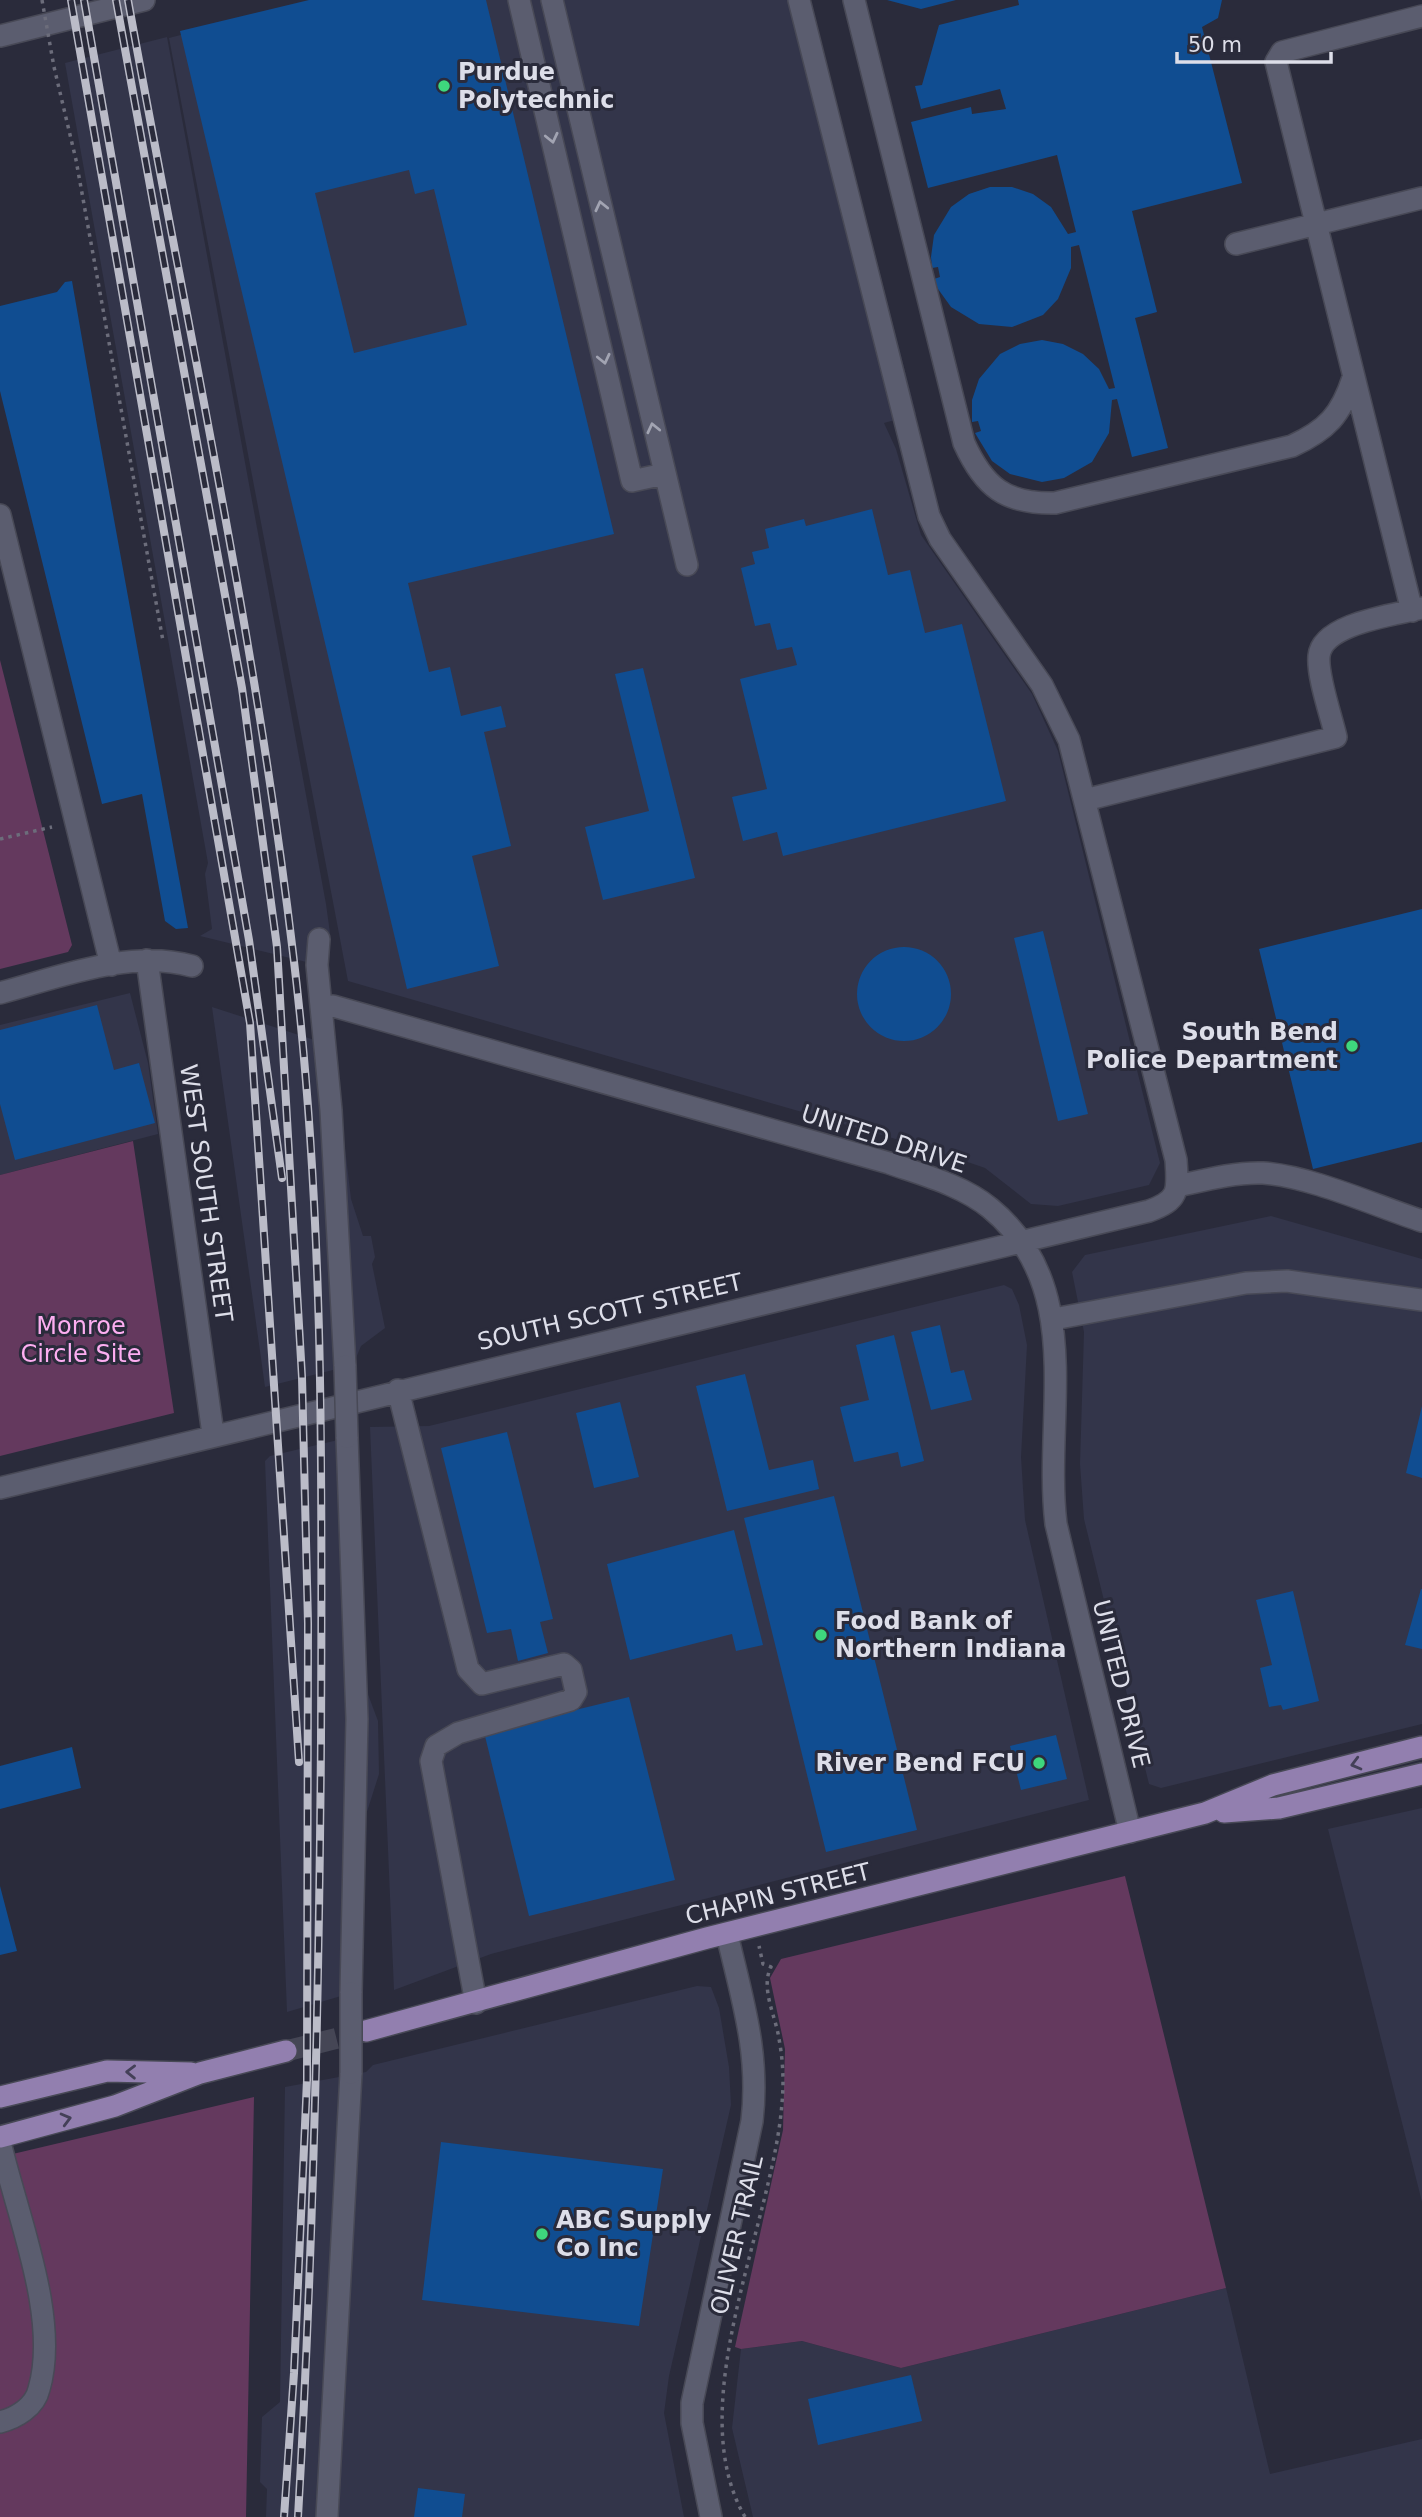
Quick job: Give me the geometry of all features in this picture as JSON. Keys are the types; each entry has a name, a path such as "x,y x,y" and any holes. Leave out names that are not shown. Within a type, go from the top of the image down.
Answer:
{"main road":[{"name":"CHAPIN STREET","path":"366,2031 727,1934 1205,1813 1273,1785 1422,1747"},
{"name":"CHAPIN STREET","path":"1205,1813 1279,1808 1422,1774"},
{"path":"0,2139 115,2106 200,2073 286,2051"},
{"path":"0,2096 107,2071 200,2073"}],"street":[{"path":"0,36 144,0"},
{"path":"519,0 632,481 664,474"},
{"path":"552,0 687,565"},
{"path":"799,0 929,516 953,558 1042,685 1069,740 1176,1160 1178,1186 1230,1175 1263,1173 1296,1180 1422,1221"},
{"path":"854,0 964,443 977,471 992,487 1035,503 1055,503 1292,446 1318,434 1338,414 1353,378"},
{"path":"1086,800 1336,737 1318,658 1322,644 1329,635 1343,628 1417,610 1353,378 1276,62 1282,52 1422,16"},
{"path":"1236,244 1422,198"},
{"path":"0,514 111,965"},
{"path":"319,939 317,965 331,1111 345,1366 357,1719 351,2073 327,2517"},
{"path":"0,992 111,965 148,960 192,966"},
{"name":"WEST SOUTH STREET","path":"148,960 213,1434"},
{"name":"UNITED DRIVE","path":"334,1006 889,1163 958,1189 990,1208 1020,1241 1037,1268 1054,1318 1057,1353 1051,1484 1056,1524 1130,1832"},
{"name":"SOUTH SCOTT STREET","path":"0,1488 213,1434 1165,1205 1175,1195 1178,1186"},
{"path":"1054,1318 1246,1283 1287,1282 1422,1300"},
{"path":"398,1390 468,1670 482,1684 564,1664 571,1670 576,1692 572,1700 458,1733 436,1746 431,1761 475,2003"},
{"path":"1273,1785 1279,1808"},
{"path":"711,2517 696,2447 692,2403 752,2120 757,2084 755,2055 727,1934"},
{"path":"0,2139 41,2298 43,2356 39,2391 28,2407 0,2422"}],"path":[{"path":"42,0 54,67 76,160 163,641"},
{"path":"0,839 52,827"},
{"name":"OLIVER TRAIL","path":"745,2517 732,2491 723,2456 723,2406 732,2338 771,2170 782,2101 782,2055 768,1990 767,1976 771,1967 763,1964"}],"shaded area":[{"path":"316,0 810,0 916,414 884,423 896,449 921,535 1032,694 1058,751 1160,1163 1149,1185 1058,1206 1031,1204 985,1168 927,1148 348,981 169,38"},
{"path":"167,37 326,904 330,933 327,967 200,936 212,929 205,874 208,863 65,63"},
{"path":"130,993 148,1063 158,1134 0,1175 0,1025"},
{"path":"212,1007 333,1046 351,1199 363,1236 371,1236 375,1257 372,1264 385,1328 361,1346 353,1365 265,1387"},
{"path":"1271,1216 1422,1259 1422,1724 1161,1788 1149,1784 1084,1519 1080,1464 1084,1332 1072,1272 1085,1255"},
{"path":"1004,1285 1012,1289 1019,1305 1027,1345 1021,1457 1025,1520 1089,1800 491,1954 394,1990 370,1427 429,1426"},
{"path":"355,1436 366,1689 378,1721 379,1774 359,1837 358,1991 287,2012 265,1461 270,1456"},
{"path":"1422,1808 1422,2202 1328,1829"},
{"path":"697,1986 711,1987 719,2008 729,2067 731,2105 669,2376 664,2413 684,2517 266,2517 267,2489 260,2482 262,2417 280,2402 285,2087 366,2072 373,2065"},
{"path":"1226,2288 1270,2474 1422,2439 1422,2517 753,2517 732,2428 741,2349 802,2341 901,2368"}],"green space":[{"path":"0,660 72,945 68,952 0,969"},
{"name":"Monroe Circle Site","path":"133,1141 174,1413 0,1456 0,1175"},
{"path":"1125,1876 1226,2288 901,2368 802,2341 741,2349 735,2347 783,2130 785,2049 770,1978 781,1959"},
{"path":"254,2097 246,2517 0,2517 0,2157"}],"building":[{"path":"309,0 486,0 614,534 408,583 429,672 450,667 461,716 501,706 506,727 484,732 511,846 472,856 499,966 407,989 180,31","holes":["409,170 415,194 434,189 467,325 354,353 315,193"]},
{"path":"887,0 956,0 921,9"},
{"path":"1018,0 1222,0 1218,18 1202,27 1242,183 1132,211 1157,312 1135,318 1168,448 1132,457 1117,399 1112,400 1109,433 1092,462 1064,478 1042,482 1010,474 992,461 975,433 981,431 978,421 972,422 972,400 979,379 1000,354 1020,344 1042,340 1063,344 1083,354 1099,369 1109,389 1115,388 1079,245 1071,247 1071,268 1058,299 1043,315 1012,327 979,324 951,307 934,279 940,277 938,267 932,268 931,257 934,235 951,207 969,194 990,187 1012,187 1033,194 1051,207 1068,234 1076,232 1057,155 928,188 911,122 971,107 972,114 1006,109 1000,89 921,109 915,86 922,85 939,25 1019,5"},
{"path":"72,281 188,928 176,929 165,921 142,794 102,804 0,391 0,306 57,292 65,282"},
{"path":"872,509 888,575 910,570 925,633 962,624 1006,801 783,856 777,832 743,841 732,797 767,789 740,679 797,665 792,647 777,650 770,623 755,626 741,568 755,564 752,552 769,548 765,529 804,519 806,526"},
{"path":"643,668 695,878 603,900 585,827 649,811 615,674"},
{"name":"South Bend Police Department","path":"1422,909 1422,1142 1313,1169 1259,949"},
{"path":"1043,931 1088,1114 1058,1121 1014,938"},
{"path":"904,947 922,951 937,961 947,976 951,994 947,1012 937,1027 922,1037 904,1041 886,1037 871,1027 861,1012 857,994 861,976 871,961 886,951"},
{"path":"97,1005 114,1070 139,1063 155,1123 15,1160 0,1104 0,1030"},
{"path":"940,1325 951,1373 964,1370 972,1400 931,1410 911,1332"},
{"path":"894,1335 924,1461 901,1467 898,1452 854,1462 840,1407 869,1400 856,1345"},
{"path":"745,1374 769,1470 813,1460 819,1489 727,1511 696,1386"},
{"path":"620,1402 639,1477 594,1488 576,1413"},
{"path":"1422,1406 1422,1478 1406,1473"},
{"path":"507,1432 553,1619 540,1622 548,1653 518,1661 511,1629 487,1633 441,1448"},
{"name":"Food Bank of Northern Indiana","path":"834,1496 917,1830 826,1852 744,1518"},
{"path":"734,1530 763,1645 736,1651 732,1634 630,1660 607,1564"},
{"path":"1422,1589 1422,1649 1405,1645"},
{"path":"1293,1591 1319,1701 1283,1710 1281,1705 1269,1707 1260,1668 1272,1665 1256,1600"},
{"path":"629,1697 675,1880 529,1916 484,1732"},
{"name":"River Bend FCU","path":"1056,1735 1067,1779 1021,1790 1010,1746"},
{"path":"72,1747 81,1788 0,1809 0,1766"},
{"path":"0,1886 17,1951 0,1955"},
{"name":"ABC Supply Co Inc","path":"441,2142 663,2169 639,2326 422,2300"},
{"path":"911,2375 922,2421 818,2445 808,2399"},
{"path":"418,2488 465,2494 462,2517 414,2517"}],"tunnel":[{"path":"286,2051 366,2031"}],"railway":[{"path":"71,0 250,1023 299,1762"},
{"path":"84,0 249,940 282,1178"},
{"path":"116,0 242,688 277,947 302,1377 308,1623 307,2080 294,2373 284,2517"},
{"path":"128,0 218,475 259,714 293,953 311,1149 321,1445 321,1741 314,2129 298,2517"}],"place":[{"name":"Purdue Polytechnic","path":"444,86"},
{"name":"South Bend Police Department","path":"1352,1046"},
{"name":"Food Bank of Northern Indiana","path":"821,1635"},
{"name":"River Bend FCU","path":"1039,1763"},
{"name":"ABC Supply Co Inc","path":"542,2234"}]}
